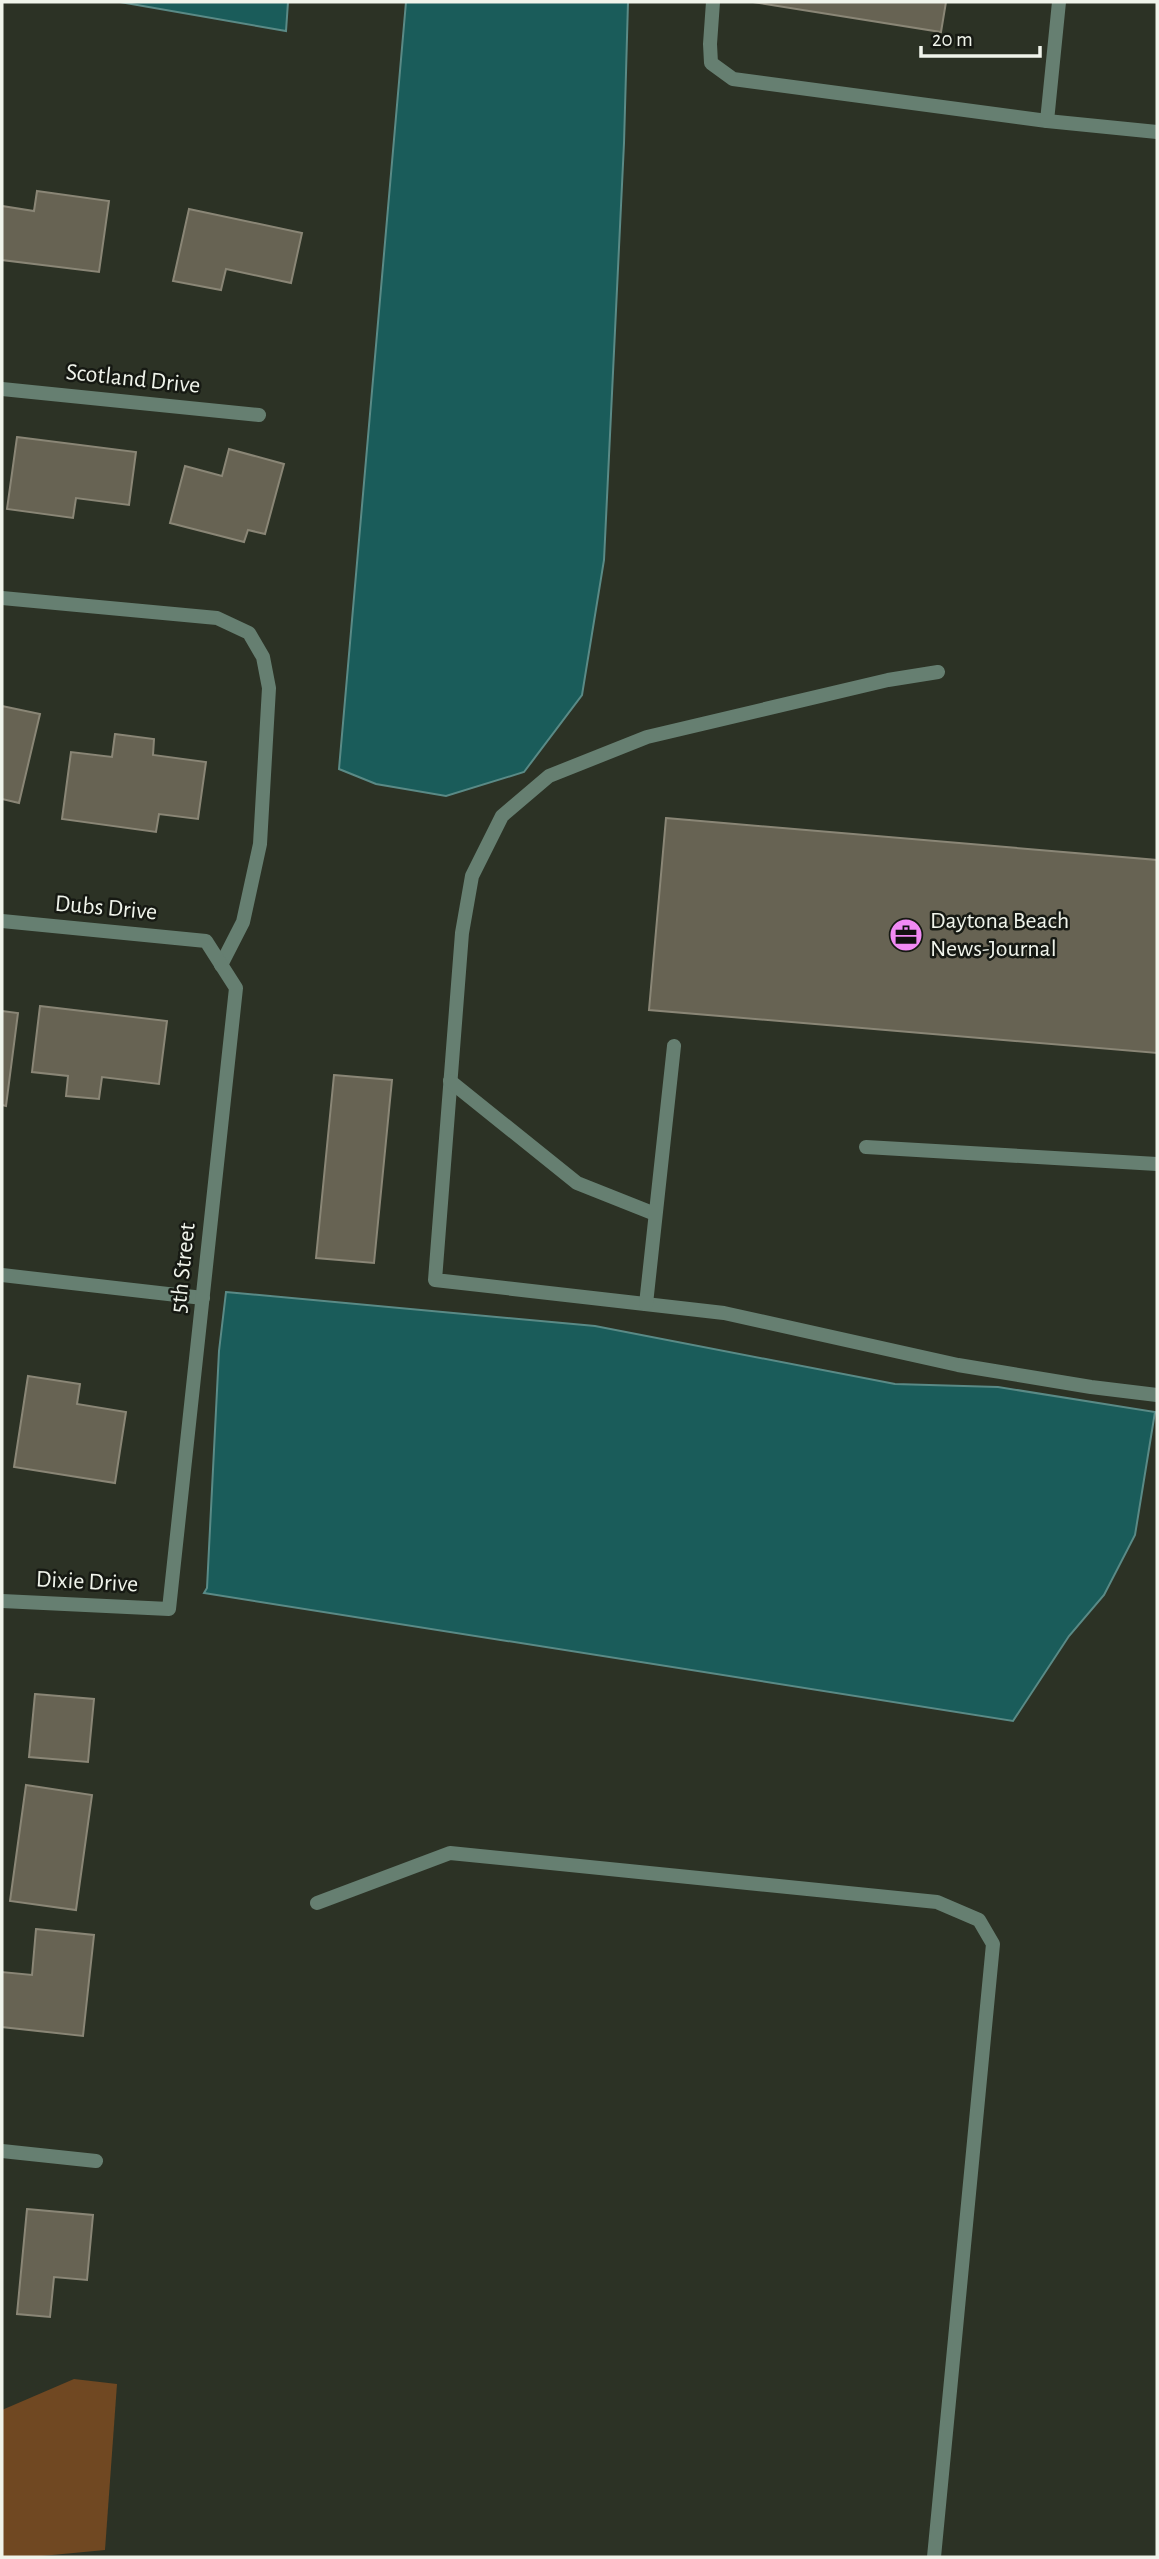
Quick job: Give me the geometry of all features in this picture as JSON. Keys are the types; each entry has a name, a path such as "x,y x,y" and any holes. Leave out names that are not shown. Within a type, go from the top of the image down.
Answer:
{"street":[{"path":"713,2 709,44 711,63 733,79 1046,121 1157,132"},
{"path":"1046,121 1059,2"},
{"name":"Scotland Drive","path":"2,389 259,415"},
{"path":"2,598 218,618 249,633 263,657 269,688 260,844 243,922 221,965"},
{"path":"938,672 888,680 647,737 549,776 502,816 472,876 462,933 435,1280 724,1313 958,1365 1157,1395"},
{"name":"Dubs Drive","path":"2,921 206,941"},
{"name":"5th Street","path":"169,1609 236,988 206,941"},
{"path":"646,1304 674,1046"},
{"path":"450,1081 577,1183 655,1214"},
{"path":"866,1147 1157,1164"},
{"path":"2,1275 203,1297"},
{"name":"Dixie Drive","path":"2,1601 169,1609"},
{"path":"317,1903 450,1853 937,1902 979,1920 993,1944 934,2557"},
{"path":"2,2151 96,2161"}],"shaded area":[{"path":"74,2379 117,2384 105,2550 2,2557 2,2410"}],"water":[{"path":"120,2 288,2 286,31"},
{"path":"406,2 628,2 604,560 582,695 524,772 446,796 376,784 339,769"},
{"path":"226,1292 595,1326 895,1384 998,1387 1155,1412 1135,1535 1104,1595 1069,1636 1013,1721 204,1593 207,1588 219,1351"}],"building":[{"path":"753,2 946,2 941,32"},
{"path":"37,191 109,201 99,272 2,260 2,206 34,211"},
{"path":"189,209 302,233 291,283 226,269 221,290 173,281"},
{"path":"17,437 136,452 129,505 76,498 73,518 7,509"},
{"path":"229,449 284,464 265,534 248,530 244,542 170,523 185,466 222,476"},
{"path":"2,706 40,714 19,803 2,799"},
{"path":"115,734 154,739 153,755 206,762 198,819 159,814 156,832 62,819 71,752 112,757"},
{"name":"Daytona Beach News-Journal","path":"666,818 1157,860 1157,1053 649,1010"},
{"path":"40,1006 167,1021 159,1084 102,1077 99,1099 66,1096 68,1076 32,1072"},
{"path":"2,1011 18,1013 6,1106 2,1105"},
{"path":"334,1075 392,1080 374,1263 316,1258"},
{"path":"28,1376 80,1384 77,1404 126,1412 115,1483 14,1467"},
{"path":"35,1694 94,1699 88,1762 29,1757"},
{"path":"26,1785 92,1795 76,1910 10,1901"},
{"path":"36,1929 94,1935 83,2036 2,2027 2,1972 32,1975"},
{"path":"27,2209 93,2215 87,2280 54,2277 50,2317 17,2314"}],"place":[{"name":"Daytona Beach News-Journal","path":"906,935"}]}
